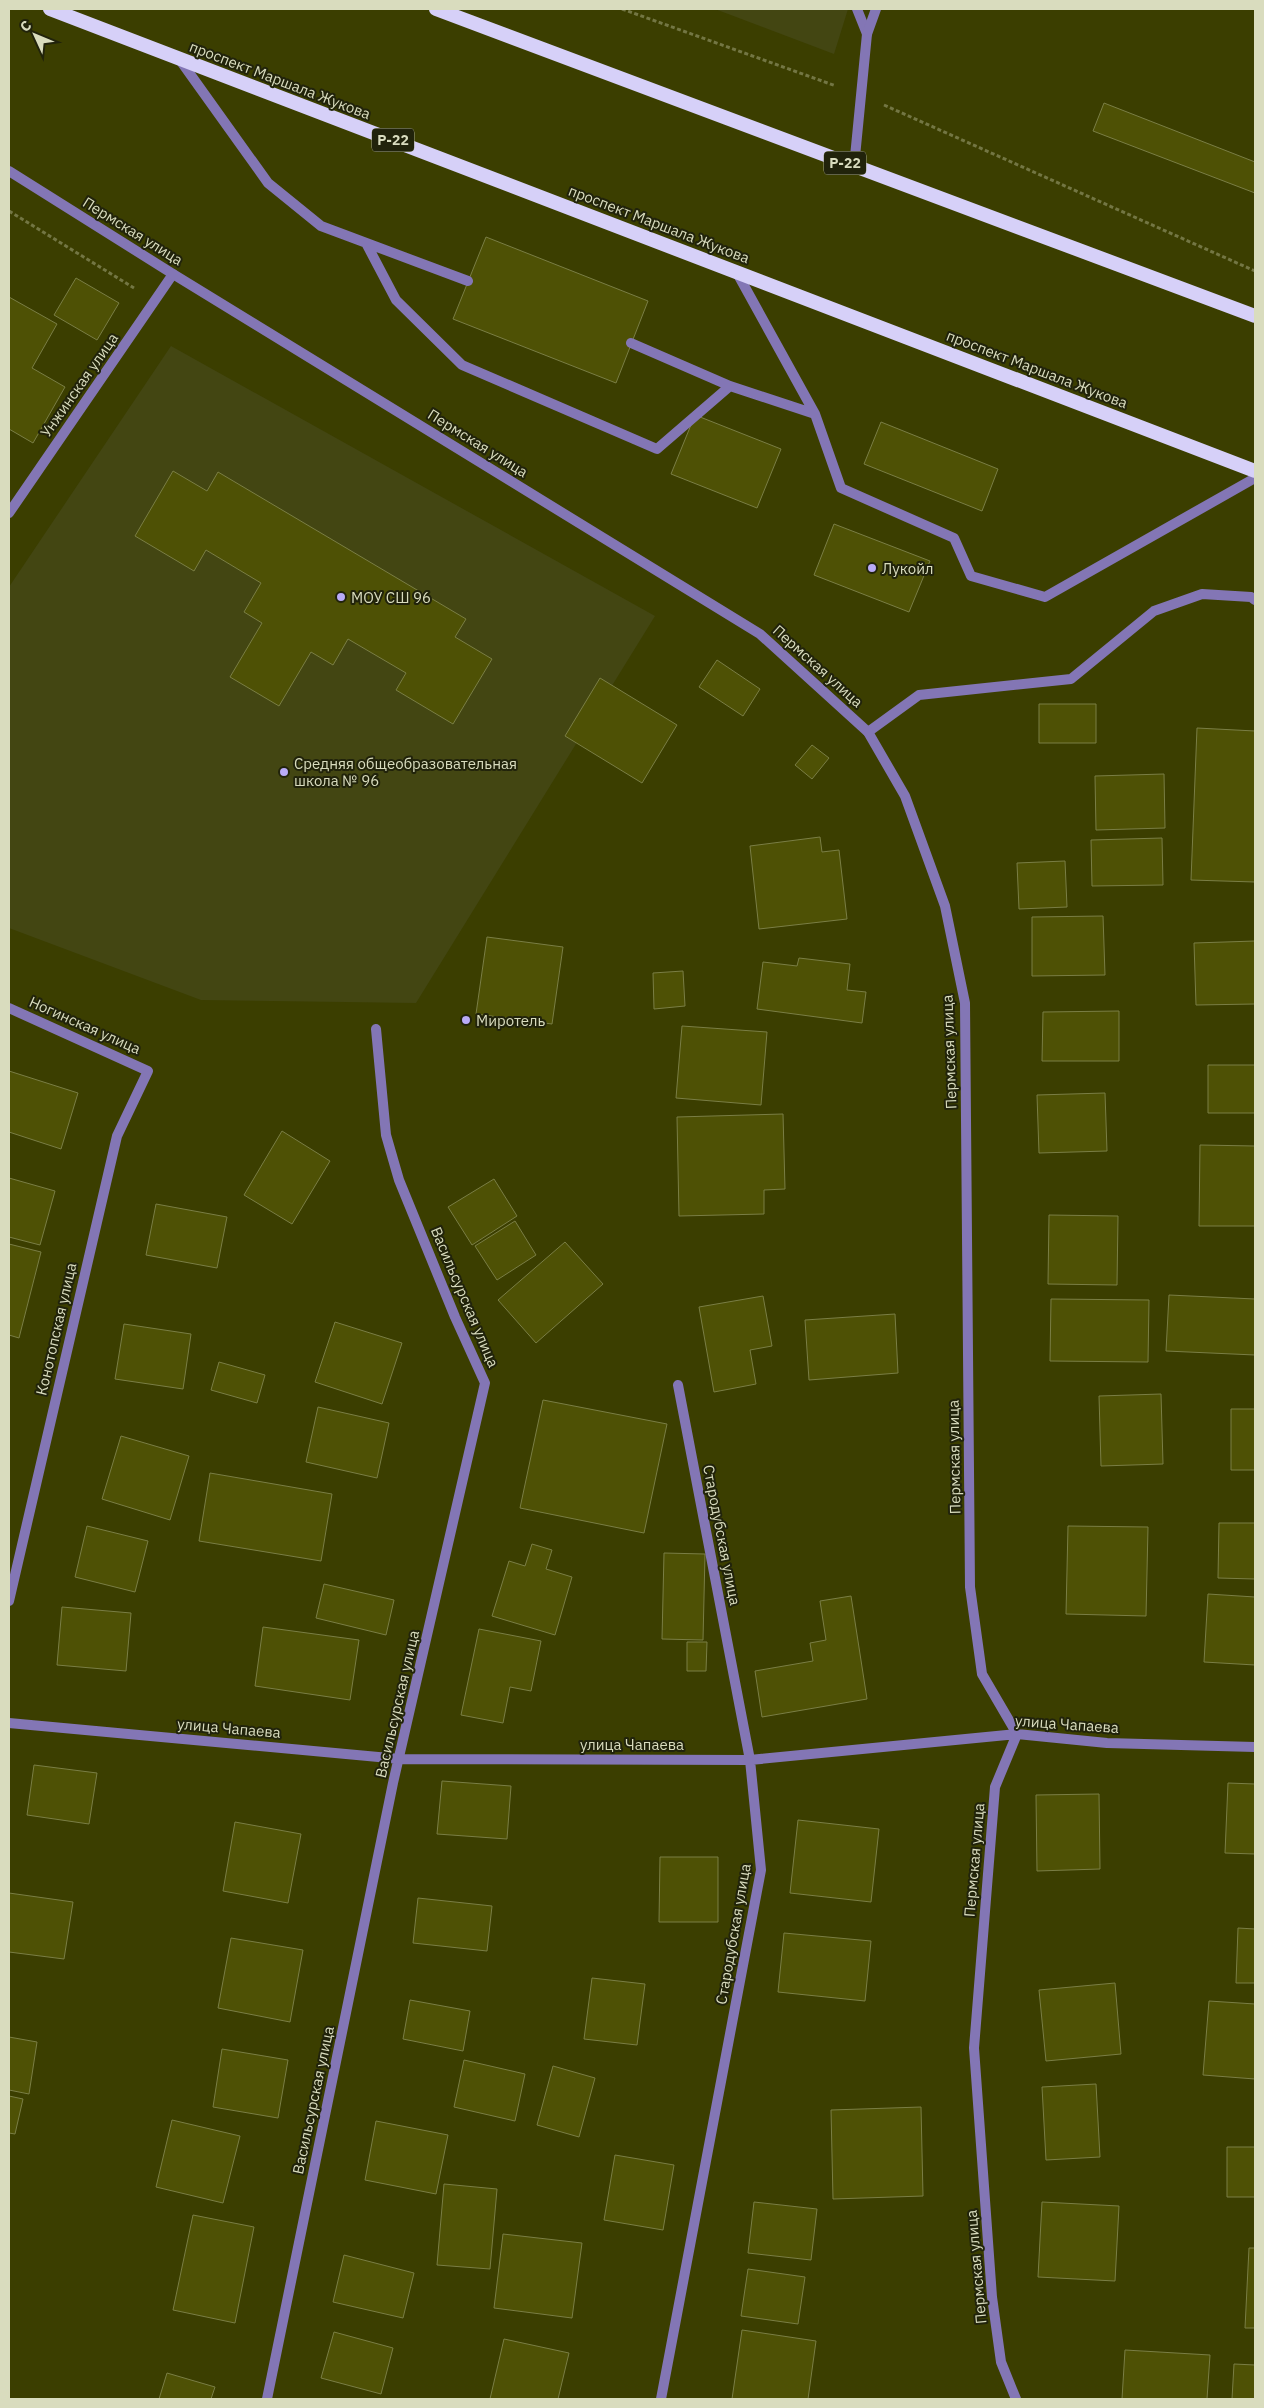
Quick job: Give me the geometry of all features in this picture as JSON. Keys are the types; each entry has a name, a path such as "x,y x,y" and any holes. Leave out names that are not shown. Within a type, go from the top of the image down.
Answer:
{"highway":[{"name":"проспект Маршала Жукова","path":"50,9 736,270 1255,471"},
{"name":"Р-22","path":"436,9 456,12 854,167 1255,316"}],"street":[{"path":"857,9 867,34"},
{"path":"854,167 867,34 876,9"},
{"path":"180,60 268,183 322,226 468,280"},
{"name":"Пермская улица","path":"9,170 173,274 760,634 868,732 905,796 945,906 965,1003 970,1587 982,1674 1017,1734 995,1787 974,2048 992,2297 1001,2362 1016,2399"},
{"path":"366,243 396,300 462,365 657,449 730,386"},
{"path":"736,270 815,414 842,488 954,538 971,576 1045,597 1255,478"},
{"name":"Унжинская улица","path":"9,513 173,274"},
{"path":"631,343 730,386 815,414"},
{"path":"868,732 919,694 1071,679 1154,611 1202,594 1255,600"},
{"name":"Ногинская улица","path":"9,1008 148,1070"},
{"name":"Васильсурская улица","path":"267,2399 400,1759 486,1384 455,1317 399,1180 386,1135 376,1028"},
{"name":"Конотопская улица","path":"9,1601 117,1136 148,1070"},
{"name":"Стародубская улица","path":"661,2399 762,1870 750,1760 678,1385"},
{"name":"улица Чапаева","path":"9,1723 400,1759 750,1760 1017,1734 1107,1743 1255,1747"}],"path":[{"path":"622,9 861,94 1255,271"},
{"path":"9,211 155,301"}],"shaded area":[{"path":"715,9 848,9 834,54"},
{"name":"Средняя общеобразовательная школа № 96","path":"171,346 655,616 416,1003 201,1000 9,928 9,587"}],"building":[{"path":"1104,103 1255,162 1255,193 1093,131"},
{"path":"486,237 648,301 616,383 453,319"},
{"path":"76,278 119,303 97,340 54,315"},
{"path":"9,297 57,324 32,368 65,387 33,443 9,429"},
{"path":"695,415 781,449 757,508 671,474"},
{"path":"881,422 998,469 982,511 864,464"},
{"name":"МОУ СШ 96","path":"173,471 207,491 218,472 466,619 455,637 492,659 453,724 396,690 406,673 348,639 333,665 311,652 279,706 230,677 262,623 244,612 261,583 206,550 194,571 135,536"},
{"name":"Лукойл","path":"834,524 930,561 909,612 814,575"},
{"path":"717,660 760,689 743,716 699,687"},
{"path":"600,678 677,725 642,783 565,736"},
{"path":"1039,704 1096,704 1096,743 1039,743"},
{"path":"1197,728 1255,731 1255,882 1191,880"},
{"path":"812,745 829,758 812,779 795,765"},
{"path":"1164,774 1165,828 1096,830 1095,776"},
{"path":"820,837 822,852 839,850 847,919 759,929 750,846"},
{"path":"1162,838 1163,885 1092,886 1091,840"},
{"path":"1065,861 1067,907 1019,909 1017,863"},
{"path":"1103,916 1105,975 1032,976 1032,917"},
{"path":"487,937 563,947 552,1024 476,1014"},
{"path":"1255,941 1255,1004 1196,1005 1194,943"},
{"path":"799,958 850,964 847,990 866,992 862,1023 757,1009 763,962 797,966"},
{"path":"683,971 685,1006 654,1009 653,973"},
{"path":"1119,1011 1119,1061 1042,1061 1043,1012"},
{"path":"682,1026 767,1032 761,1105 676,1098"},
{"path":"1208,1065 1255,1065 1255,1113 1208,1113"},
{"path":"9,1071 78,1093 61,1149 9,1132"},
{"path":"1105,1093 1107,1151 1039,1153 1037,1095"},
{"path":"783,1114 785,1189 764,1190 764,1214 679,1216 677,1117"},
{"path":"282,1131 330,1161 292,1224 244,1195"},
{"path":"1200,1145 1255,1146 1255,1226 1199,1226"},
{"path":"9,1178 55,1191 40,1245 9,1237"},
{"path":"494,1179 517,1216 472,1245 448,1207"},
{"path":"156,1204 227,1217 217,1268 146,1255"},
{"path":"1049,1215 1118,1216 1117,1285 1048,1284"},
{"path":"515,1221 536,1255 497,1280 475,1246"},
{"path":"565,1242 603,1284 536,1343 498,1300"},
{"path":"9,1244 41,1252 19,1338 9,1335"},
{"path":"1169,1295 1255,1299 1255,1355 1166,1351"},
{"path":"763,1296 772,1346 750,1350 756,1384 714,1392 699,1307"},
{"path":"1051,1299 1149,1300 1148,1362 1050,1361"},
{"path":"895,1314 898,1373 809,1380 805,1320"},
{"path":"335,1322 402,1343 382,1404 315,1382"},
{"path":"124,1324 191,1334 183,1389 115,1379"},
{"path":"219,1362 265,1375 257,1403 211,1390"},
{"path":"1161,1394 1163,1464 1101,1466 1099,1396"},
{"path":"543,1400 667,1424 644,1533 520,1508"},
{"path":"318,1407 389,1423 377,1478 306,1462"},
{"path":"1231,1409 1255,1409 1255,1470 1231,1470"},
{"path":"121,1436 189,1456 170,1520 102,1499"},
{"path":"210,1473 332,1494 321,1561 199,1541"},
{"path":"1219,1523 1255,1523 1255,1579 1218,1578"},
{"path":"87,1526 148,1541 135,1592 75,1577"},
{"path":"1068,1526 1148,1527 1146,1616 1066,1614"},
{"path":"532,1544 552,1550 546,1569 572,1577 555,1635 492,1616 509,1561 525,1566"},
{"path":"664,1553 705,1554 703,1640 662,1639"},
{"path":"324,1584 394,1600 386,1635 316,1618"},
{"path":"1208,1594 1255,1597 1255,1665 1204,1662"},
{"path":"851,1596 867,1699 762,1717 755,1671 813,1661 810,1643 826,1640 820,1601"},
{"path":"62,1607 131,1613 126,1671 57,1665"},
{"path":"263,1627 359,1640 350,1700 255,1686"},
{"path":"479,1629 541,1641 531,1691 510,1687 503,1723 461,1715"},
{"path":"687,1642 707,1642 706,1671 687,1671"},
{"path":"34,1765 97,1773 89,1824 27,1815"},
{"path":"442,1781 511,1786 507,1839 437,1834"},
{"path":"1228,1783 1255,1784 1255,1854 1225,1853"},
{"path":"1099,1794 1100,1869 1037,1871 1036,1795"},
{"path":"798,1820 879,1829 871,1902 790,1893"},
{"path":"235,1822 301,1834 288,1903 223,1891"},
{"path":"660,1857 718,1857 718,1922 659,1922"},
{"path":"9,1893 73,1902 64,1959 9,1952"},
{"path":"418,1898 492,1906 487,1951 413,1943"},
{"path":"1238,1928 1255,1929 1255,1983 1236,1983"},
{"path":"784,1933 871,1941 865,2001 778,1992"},
{"path":"231,1938 303,1950 290,2022 218,2008"},
{"path":"592,1978 645,1984 637,2045 584,2039"},
{"path":"1115,1983 1121,2054 1046,2061 1039,1990"},
{"path":"410,2000 470,2011 463,2051 403,2039"},
{"path":"1209,2001 1255,2004 1255,2079 1203,2075"},
{"path":"9,2037 37,2042 29,2094 9,2090"},
{"path":"222,2049 288,2060 278,2118 213,2107"},
{"path":"464,2060 525,2074 515,2121 454,2107"},
{"path":"553,2066 595,2078 579,2137 537,2125"},
{"path":"1096,2084 1100,2157 1046,2160 1042,2087"},
{"path":"9,2096 23,2099 15,2134 9,2133"},
{"path":"921,2107 923,2196 833,2199 831,2110"},
{"path":"172,2120 240,2136 223,2203 156,2187"},
{"path":"376,2121 448,2135 436,2194 365,2180"},
{"path":"1227,2147 1255,2147 1255,2197 1227,2197"},
{"path":"615,2155 674,2165 663,2230 604,2220"},
{"path":"444,2184 497,2189 490,2269 437,2265"},
{"path":"754,2202 817,2209 811,2260 748,2253"},
{"path":"1042,2202 1119,2206 1115,2281 1038,2277"},
{"path":"193,2215 254,2227 235,2323 173,2310"},
{"path":"503,2234 582,2243 572,2318 494,2308"},
{"path":"1249,2248 1255,2248 1255,2328 1245,2328"},
{"path":"344,2255 414,2273 403,2318 333,2302"},
{"path":"748,2269 805,2277 798,2324 741,2316"},
{"path":"742,2330 816,2341 808,2399 732,2399"},
{"path":"334,2332 393,2348 381,2394 321,2378"},
{"path":"504,2339 569,2353 558,2399 490,2399"},
{"path":"1125,2350 1210,2355 1207,2399 1122,2399"},
{"path":"1234,2364 1255,2365 1255,2399 1232,2399"},
{"path":"167,2373 215,2387 211,2399 159,2399"}],"place":[{"name":"Лукойл","path":"872,568"},
{"name":"МОУ СШ 96","path":"341,597"},
{"name":"Средняя общеобразовательная школа № 96","path":"284,772"},
{"name":"Миротель","path":"466,1020"}]}
